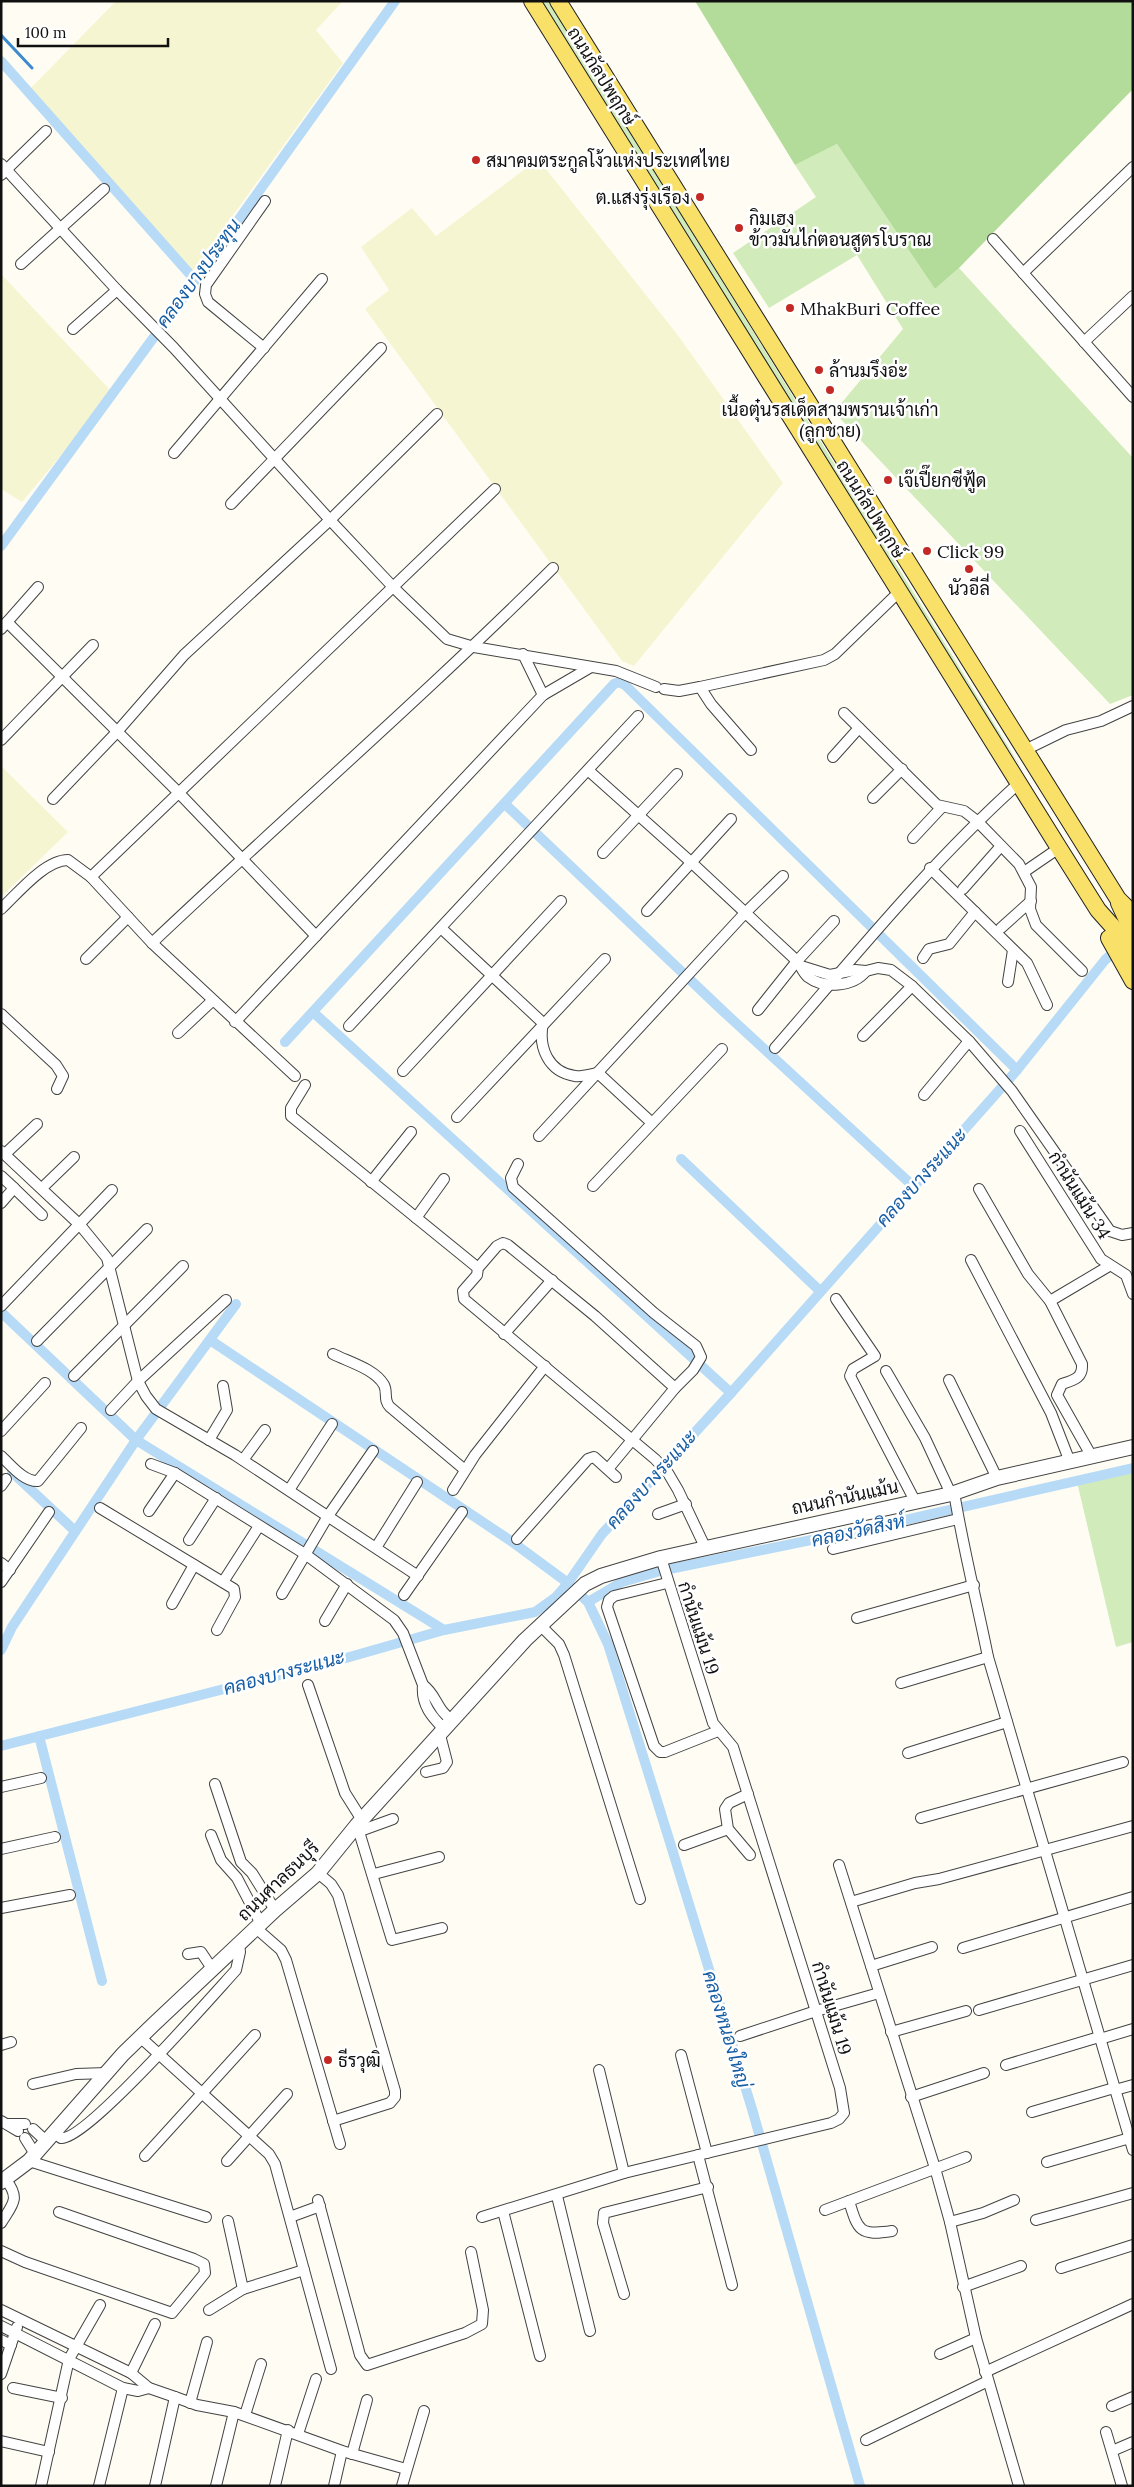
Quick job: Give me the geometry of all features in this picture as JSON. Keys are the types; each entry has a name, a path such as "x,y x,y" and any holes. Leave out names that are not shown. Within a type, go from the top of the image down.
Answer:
{"main road":[{"name":"ถนนกัลปพฤกษ์","path":"532,1 1098,910 1127,942"},
{"name":"ถนนกัลปพฤกษ์","path":"558,1 1118,899 1133,981"}],"street":[{"path":"46,130 3,169 142,313 394,588 447,639 474,647 616,671 660,688 679,690 824,660 835,654 899,592"},
{"path":"1023,273 1132,167"},
{"path":"21,264 104,189"},
{"path":"264,348 208,302 205,294 206,285 265,201"},
{"path":"993,239 1133,397"},
{"path":"174,453 322,279"},
{"path":"74,329 118,290"},
{"path":"1084,342 1133,296"},
{"path":"231,504 381,348"},
{"path":"53,799 116,733 184,655 330,520 437,414"},
{"path":"91,877 495,490"},
{"path":"152,943 241,858 474,647 553,568"},
{"path":"38,587 4,626 62,675 116,733 178,792 316,936"},
{"path":"1,740 92,645"},
{"path":"523,654 543,695"},
{"path":"235,1022 543,695 591,667"},
{"path":"700,687 711,704 751,750"},
{"path":"1025,750 1066,730 1101,721 1133,706"},
{"path":"844,713 941,808 964,811 977,821 1001,846 1024,872 1032,892 1032,915 1036,925 1082,971"},
{"path":"348,1026 638,716"},
{"path":"833,757 859,728"},
{"path":"873,798 902,769"},
{"path":"589,770 692,863 799,964 810,978 830,985 851,982 861,978 866,971"},
{"path":"603,853 677,774"},
{"path":"775,1048 882,921 930,868 977,821 1019,783"},
{"path":"913,838 941,808"},
{"path":"647,911 731,819"},
{"path":"963,889 1001,846"},
{"path":"1024,872 1059,848"},
{"path":"1,909 46,867 57,861 68,860 91,877 152,943 212,1001 295,1076"},
{"path":"930,868 1027,963 1047,1005"},
{"path":"539,1136 745,913 783,876"},
{"path":"403,1071 561,900"},
{"path":"1001,928 1031,900"},
{"path":"923,958 929,949 949,944 975,912"},
{"path":"86,960 128,917"},
{"path":"758,1010 834,921"},
{"path":"441,928 543,1023"},
{"path":"1008,982 1013,950"},
{"path":"457,1117 604,960"},
{"path":"799,964 824,974 838,975 855,970 866,971 878,968 891,970 912,986 969,1041 1012,1091 1110,1231 1122,1235 1133,1233"},
{"path":"863,1036 912,986"},
{"path":"178,1033 212,1001"},
{"path":"1,1014 56,1065 63,1076 58,1088"},
{"path":"543,1023 541,1043 549,1062 563,1073 577,1076 598,1073"},
{"path":"924,1095 969,1041"},
{"path":"592,1186 722,1049"},
{"path":"598,1073 652,1123"},
{"path":"305,1085 291,1108 291,1116 478,1268"},
{"path":"37,1124 3,1153 80,1225 102,1251 110,1266 138,1380 146,1396 156,1409 243,1460 377,1546 418,1576"},
{"name":"กำนันแม้น 34","path":"1020,1131 1102,1259 1109,1266 1126,1275 1133,1294"},
{"path":"371,1182 411,1132"},
{"path":"42,1188 74,1157"},
{"path":"518,1164 511,1178 510,1183 513,1187 654,1313 696,1346 701,1357 694,1370 676,1388 608,1469"},
{"path":"1,1176 42,1215"},
{"path":"416,1218 444,1179"},
{"path":"1,1202 14,1188"},
{"path":"979,1189 1028,1274 1050,1301 1082,1364 1080,1375 1062,1384 1058,1389 1058,1400 1092,1457"},
{"path":"1,1306 112,1190"},
{"path":"37,1341 147,1229"},
{"path":"676,1388 518,1250 503,1243 497,1246 478,1268 477,1275 464,1291 464,1299 655,1459 668,1473 686,1504 706,1548"},
{"path":"971,1260 1052,1413 1070,1462"},
{"path":"74,1376 123,1324 183,1266"},
{"path":"1050,1301 1109,1266"},
{"path":"504,1334 552,1280"},
{"path":"836,1299 875,1356 853,1369 850,1376 915,1501"},
{"path":"110,1410 138,1380 226,1300"},
{"path":"334,1354 380,1378 385,1388 386,1402 390,1407 465,1470"},
{"path":"452,1490 465,1470 545,1366"},
{"path":"886,1371 925,1438 955,1504 988,1657 1133,2150"},
{"path":"949,1380 997,1478"},
{"path":"1,1431 45,1383"},
{"path":"210,1440 227,1410 223,1386"},
{"path":"289,1490 332,1424"},
{"path":"1,1456 23,1476 32,1482 38,1482 81,1428"},
{"path":"243,1460 265,1430"},
{"name":"ถนนกำนันแม้น","path":"571,1596 585,1584 601,1576 664,1572 706,1548 915,1501 955,1504 997,1478 1133,1447"},
{"path":"282,1594 328,1516 373,1451"},
{"path":"517,1538 588,1459 594,1457 616,1477"},
{"path":"150,1464 175,1473 259,1526 307,1551 394,1620 403,1633 423,1685 422,1694 428,1711 446,1729 447,1762 443,1768 426,1772"},
{"path":"150,1512 175,1473"},
{"path":"377,1546 417,1482"},
{"path":"189,1540 216,1498"},
{"path":"658,1514 686,1504"},
{"path":"833,1549 955,1504"},
{"path":"100,1508 234,1590 235,1597 217,1630"},
{"path":"1,1582 6,1566 49,1512"},
{"path":"404,1596 462,1512"},
{"path":"223,1582 259,1526"},
{"path":"172,1604 194,1565"},
{"path":"664,1572 614,1596 609,1600 607,1607 654,1746 660,1752 665,1752 721,1733"},
{"name":"กำนันแม้น 19","path":"482,2217 556,2196 624,2173 830,2124 844,2114 840,2088 733,1747 713,1723 664,1572"},
{"path":"326,1621 347,1584"},
{"path":"857,1618 974,1585"},
{"name":"ถนนศาลธนบุรี","path":"4,2181 32,2158 51,2138 140,2037 275,1910 318,1873 540,1625 571,1596"},
{"path":"540,1625 559,1644 564,1655 640,1899"},
{"path":"902,1683 988,1657"},
{"path":"308,1685 345,1793 360,1825 392,1940 442,1928"},
{"path":"908,1753 1007,1722"},
{"path":"694,1748 721,1733"},
{"path":"921,1818 1123,1762"},
{"path":"1,1787 41,1778"},
{"path":"216,1784 241,1862 252,1873 275,1910"},
{"path":"748,1794 726,1806 728,1829 750,1855"},
{"path":"360,1825 393,1820"},
{"path":"851,1902 915,1883 939,1879 1133,1826"},
{"path":"684,1845 728,1829"},
{"path":"211,1835 221,1860 238,1878 259,1926 281,1950 286,1960 340,2144"},
{"path":"1,1849 55,1837"},
{"path":"374,1874 439,1857"},
{"path":"839,1865 935,2168 950,2222 963,2288 986,2377 1019,2486"},
{"path":"318,1873 331,1884 338,1895 396,2091 395,2097 390,2103 333,2121"},
{"path":"1,1908 70,1895"},
{"path":"963,1948 1064,1916 1133,1897"},
{"path":"3,2123 51,2138 66,2139 80,2129 102,2112 236,1970 240,1952 239,1945"},
{"path":"871,1966 932,1947"},
{"path":"188,1954 201,1952 213,1970"},
{"path":"979,2010 1133,1965"},
{"path":"740,2036 816,2010 879,1993"},
{"path":"891,2032 966,2011"},
{"path":"1006,2066 1133,2029"},
{"path":"145,2156 255,2034"},
{"path":"140,2037 269,2154 275,2164 331,2369"},
{"path":"681,2055 703,2154 708,2187 732,2285"},
{"path":"599,2070 624,2173"},
{"path":"33,2084 76,2074 107,2073"},
{"path":"911,2097 984,2073"},
{"path":"1032,2112 1133,2085"},
{"path":"228,2161 287,2094"},
{"path":"75,2110 80,2129"},
{"path":"25,2131 32,2158 206,2217"},
{"path":"1047,2162 1131,2138"},
{"path":"825,2210 966,2157"},
{"path":"1,2223 14,2201 14,2189 4,2181"},
{"path":"624,2294 603,2223 604,2213 708,2187"},
{"path":"1036,2220 1133,2193"},
{"path":"556,2196 590,2330"},
{"path":"950,2222 983,2213 1014,2200"},
{"path":"849,2201 854,2219 863,2231 872,2234 892,2231"},
{"path":"290,2217 319,2203 360,2355 367,2365 465,2333 482,2324 483,2310 471,2252"},
{"path":"503,2211 540,2356"},
{"path":"1,2251 25,2262 172,2313 205,2273 204,2264 194,2259 59,2212"},
{"path":"228,2221 244,2289"},
{"path":"1061,2268 1133,2244"},
{"path":"963,2288 1021,2266"},
{"path":"209,2310 244,2289 304,2270"},
{"path":"866,2440 986,2377 1133,2304"},
{"path":"41,2486 62,2398 69,2359 100,2305"},
{"path":"1,2310 131,2373 149,2388 190,2402 234,2412 347,2453 406,2469"},
{"path":"1,2374 21,2320"},
{"path":"131,2373 154,2324"},
{"path":"1,2326 123,2388 138,2391 149,2388"},
{"path":"940,2354 976,2338"},
{"path":"1,2340 12,2344"},
{"path":"190,2402 207,2342"},
{"path":"245,2416 261,2364"},
{"path":"275,2486 293,2432 316,2379"},
{"path":"13,2388 62,2398"},
{"path":"99,2486 123,2388"},
{"path":"1112,2406 1133,2396"},
{"path":"155,2486 175,2397"},
{"path":"334,2486 367,2400"},
{"path":"402,2486 424,2411"},
{"path":"216,2486 234,2412"},
{"path":"1106,2432 1122,2486"},
{"path":"1,2441 49,2452"},
{"path":"1112,2452 1133,2442"}],"green space":[{"path":"116,1 343,1 316,30 343,63 192,272 26,93"},
{"path":"540,1 550,1 1025,774 936,639"},
{"path":"695,1 1133,1 1133,89 959,268 935,289 837,144 795,165"},
{"path":"837,144 935,289 959,268 1133,458 1133,695 1110,704 834,412 903,329 857,255 769,308 733,253 816,197 795,165"},
{"path":"538,159 677,334 783,483 634,666 622,661 365,309 389,290 361,247 412,208 436,236"},
{"path":"1,274 113,393 22,502 1,489"},
{"path":"1,766 68,832 1,897"},
{"path":"1133,1468 1133,1642 1116,1647 1077,1482"}],"waterway":[{"name":"คลองบางประทุน","path":"1,546 184,296 395,1"},
{"path":"1,35 32,68"},
{"path":"1,61 195,280"},
{"path":"285,1042 614,684 619,682 625,685 1017,1070"},
{"path":"505,804 724,1012 913,1186"},
{"name":"คลองบางระแนะ","path":"1,1746 346,1658 444,1630 535,1612 556,1597 602,1534 731,1393 1017,1070 1105,960 1119,947"},
{"path":"313,1012 731,1393"},
{"path":"681,1159 820,1291"},
{"path":"1,1650 12,1627 136,1440 236,1304"},
{"path":"1,1312 136,1440 444,1630"},
{"name":"คลองหนองใหญ่","path":"210,1340 511,1541 568,1583 588,1602 608,1644 668,1836 752,2109 860,2486"},
{"name":"คลองวัดสิงห์","path":"588,1602 622,1582 660,1571 879,1526 1133,1468"},
{"path":"12,1472 75,1531"},
{"path":"39,1736 102,1981"}],"place":[{"name":"สมาคมตระกูลโง้วแห่งประเทศไทย","path":"476,160"},
{"name":"ต.แสงรุ่งเรือง","path":"700,197"},
{"name":"กิมเฮง ข้าวมันไก่ตอนสูตรโบราณ","path":"739,228"},
{"name":"MhakBuri Coffee","path":"790,308"},
{"name":"ล้านมรึงอ่ะ","path":"819,370"},
{"name":"เนื้อตุ๋นรสเด็ดสามพรานเจ้าเก่า (ลูกชาย)","path":"830,390"},
{"name":"เจ๊เปี๊ยกซีฟู้ด","path":"888,480"},
{"name":"Click 99","path":"927,551"},
{"name":"นัวอีลี่","path":"969,569"},
{"name":"ธีรวุฒิ","path":"328,2060"}]}
